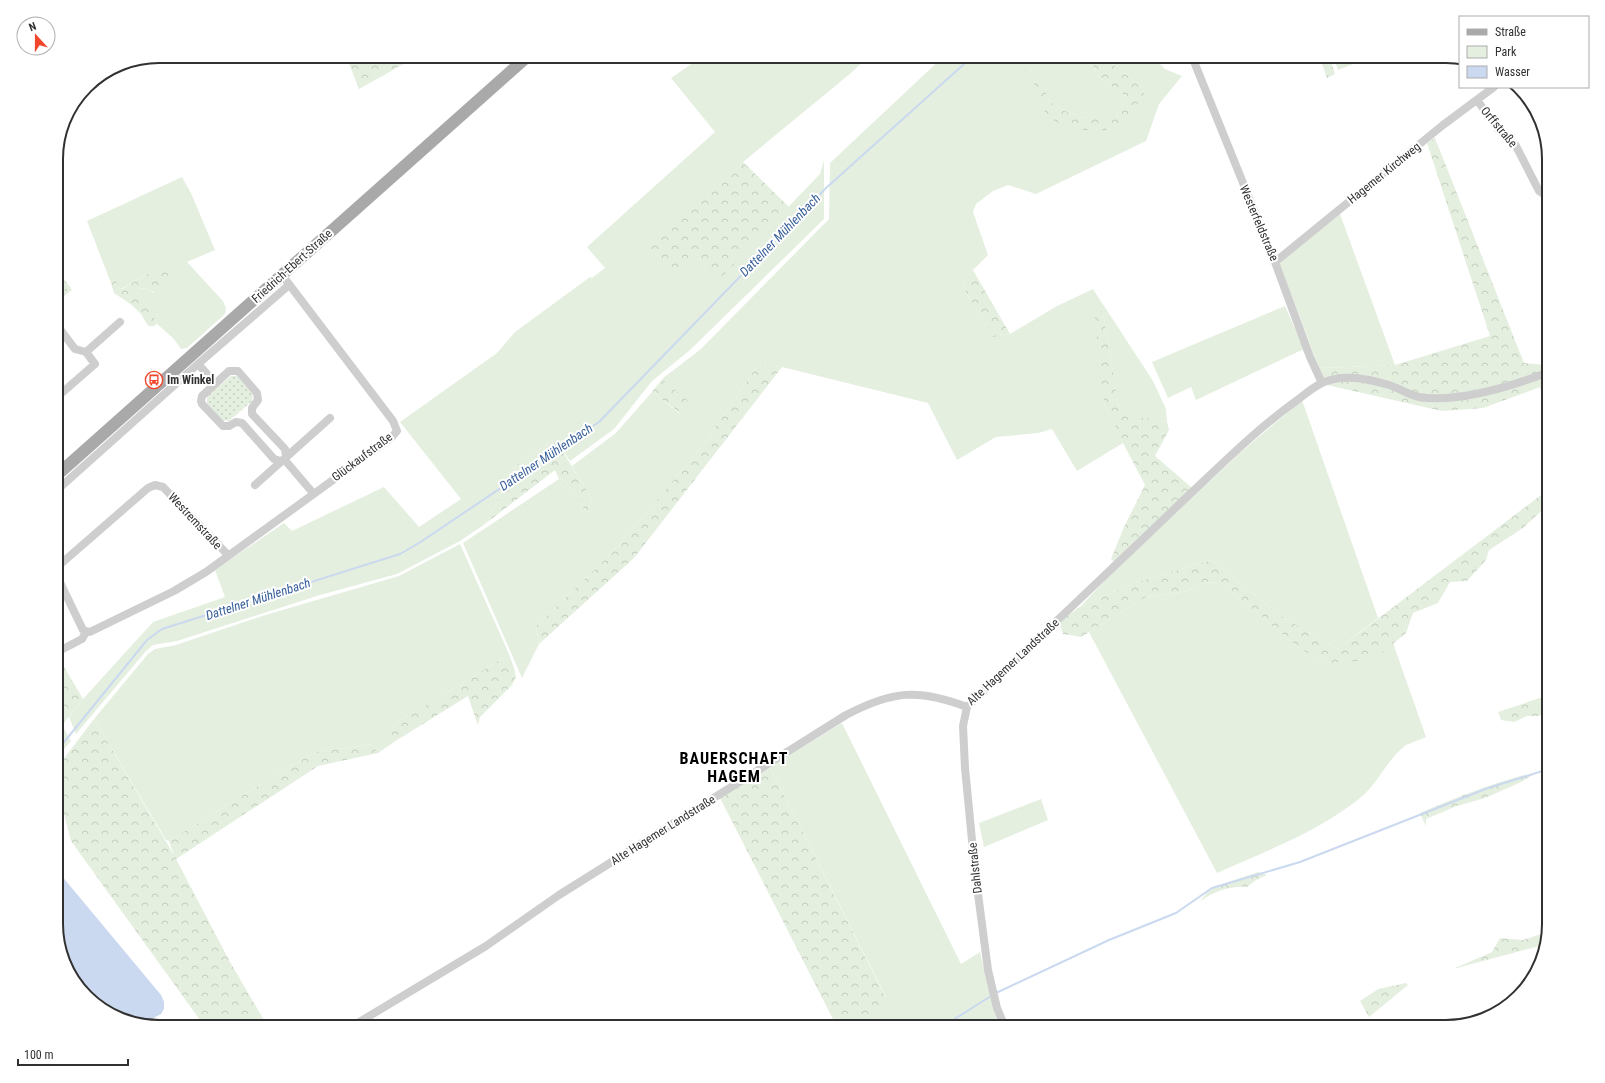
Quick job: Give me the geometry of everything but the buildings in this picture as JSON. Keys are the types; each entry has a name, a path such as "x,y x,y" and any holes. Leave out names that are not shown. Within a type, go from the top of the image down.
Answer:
{"main road":[{"name":"Friedrich-Ebert-Straße","path":"63,470 286,280 520,63"}],"street":[{"name":"Westerfeldstraße","path":"1196,63 1275,262 1310,357 1322,383"},
{"name":"Hagemer Kirchweg","path":"1275,262 1437,130 1493,88"},
{"name":"Orffstraße","path":"1477,100 1498,129 1516,146 1539,191 1542,193"},
{"name":"Friedrich-Ebert-Straße","path":"63,485 198,364 286,280"},
{"name":"Glückaufstraße","path":"228,555 391,438 397,431 393,421 286,280"},
{"path":"86,352 120,322"},
{"path":"63,334 75,349 86,352 95,364 63,392"},
{"path":"198,364 215,383"},
{"path":"284,459 274,459 242,424 236,422 229,426 223,426 202,404 202,396 229,371 238,371 258,396 258,400 252,408 252,414 284,449 284,459 313,493"},
{"path":"1322,383 1339,378 1359,378 1389,385 1418,397 1445,398 1488,391 1521,383 1542,375"},
{"name":"Alte Hagemer Landstraße","path":"363,1020 486,946 559,894 846,715 870,702 896,695 930,695 967,707 1245,442 1282,412 1322,383"},
{"path":"255,485 330,418"},
{"name":"Westremstraße","path":"63,562 148,488 155,485 163,487 228,555 206,572 174,591 94,630 86,632 82,639 63,649"},
{"path":"63,589 81,627 86,632"},
{"name":"Dahlstraße","path":"967,707 963,726 965,768 975,871 988,970 997,1008 1002,1020"}],"green space":[{"path":"349,63 405,63 359,89"},
{"path":"693,63 862,63 743,162 726,180 642,250 659,264 697,258 719,279 820,174 824,160 824,219 690,350 652,381 614,429 570,461 555,439 516,465 485,524 460,541 397,574 320,595 177,641 153,645 146,651 76,734 69,717 83,699 153,622 225,597 215,570 284,523 292,531 384,487 419,527 461,499 400,422 497,353 515,332 590,277 592,278 605,268 587,247 715,132 671,78"},
{"path":"937,63 1087,63 1096,68 1095,74 1127,97 1115,118 1088,118 1067,112 1049,101 1037,70 1030,70 1047,115 1108,130 1146,90 1111,63 1159,63 1165,69 1182,76 1159,104 1146,141 1036,194 1008,185 993,191 976,204 973,212 988,255 962,284 993,337 1010,334 1057,306 1093,289 1153,381 1166,409 1167,422 1120,415 1103,313 1104,403 1123,443 1077,471 1052,429 1038,433 996,437 957,460 928,403 782,367 758,365 716,425 711,436 613,552 536,626 539,644 522,678 463,543 559,479 565,481 587,513 592,499 572,466 616,433 652,392 679,413 687,401 662,379 701,349 829,219 830,163"},
{"path":"1087,63 1111,63 1146,90 1133,112 1123,123 1107,130 1085,130 1064,125 1048,116 1043,108 1029,71 1037,69 1049,101 1067,112 1088,118 1115,118 1127,97 1095,74 1096,68"},
{"path":"1322,63 1331,63 1335,74 1327,78"},
{"path":"1336,63 1356,63 1338,70"},
{"path":"1435,138 1524,363 1542,365 1542,395 1540,387 1483,408 1442,411 1327,385 1319,368 1395,365 1490,336 1427,143"},
{"path":"743,162 789,207 719,280 697,258 682,272 659,264 641,250 726,180"},
{"path":"182,177 191,193 215,250 187,262 223,301 226,308 225,314 187,348 181,349 173,338 157,324 144,301 136,292 140,289 147,289 154,293 166,269 147,274 121,289 112,282 111,283 87,221"},
{"path":"1340,214 1395,365 1319,368 1279,262"},
{"path":"171,269 173,275 161,291 157,293 145,288 136,292 144,301 145,305 157,322 155,326 148,326 141,314 132,305 114,293 111,283 116,281 119,288 122,289 147,274"},
{"path":"973,270 1010,334 993,337 969,298 962,284"},
{"path":"63,278 72,290 63,297"},
{"path":"1093,300 1103,313 1120,414 1167,422 1169,430 1155,456 1192,488 1114,562 1111,559 1124,527 1145,485 1104,403"},
{"path":"1285,306 1304,349 1196,400 1191,387 1168,398 1152,362"},
{"path":"758,365 782,367 634,558 539,644 536,626 613,552 711,436 716,425"},
{"path":"231,376 237,376 253,394 252,401 229,421 222,420 207,403 207,396"},
{"path":"662,379 688,401 680,413 652,392"},
{"path":"1302,400 1378,618 1338,649 1281,616 1212,560 1134,583 1081,606 1112,573 1241,452"},
{"path":"555,439 592,499 587,513 565,481 559,479 555,470 485,524 516,465"},
{"path":"1542,494 1542,510 1523,528 1489,550 1486,560 1467,581 1450,582 1438,603 1413,613 1406,633 1383,652 1358,661 1327,663 1300,649 1220,582 1201,583 1188,591 1146,597 1081,637 1063,634 1059,622 1081,606 1134,583 1212,560 1281,616 1338,649"},
{"path":"460,544 509,654 439,698 395,723 391,733 394,742 378,753 372,744 316,752 288,767 169,841 166,840 94,719 148,654 155,649 176,645 262,616 399,576"},
{"path":"1220,582 1300,649 1327,663 1382,652 1393,643 1426,737 1406,745 1399,751 1372,786 1360,798 1344,810 1309,831 1273,849 1217,873 1089,632 1146,597 1188,591 1201,583"},
{"path":"509,654 516,677 512,685 480,717 478,725 468,696 394,742 391,733 395,723 439,698"},
{"path":"63,665 83,699 63,724"},
{"path":"1542,697 1542,715 1527,716 1514,722 1501,720 1498,712"},
{"path":"94,719 174,855 169,841 288,767 316,752 372,744 378,753 318,766 176,859 230,962 264,1020 200,1020 71,841 63,810 63,760"},
{"path":"842,723 961,964 980,952 989,991 998,1020 879,1020 886,997 770,767"},
{"path":"63,727 71,741 63,750"},
{"path":"770,767 886,998 879,1020 833,1020 720,798"},
{"path":"1524,775 1533,775 1485,798 1457,806 1426,819 1426,826 1420,813 1471,792"},
{"path":"1041,799 1048,820 984,847 979,823"},
{"path":"1258,872 1267,875 1256,880 1247,887 1234,887 1223,890 1200,901 1211,888"},
{"path":"1541,934 1540,946 1453,969 1492,952 1500,938 1523,940"},
{"path":"1406,983 1408,985 1369,1017 1360,1001 1378,989"}],"water":[{"path":"63,877 161,995 164,1002 164,1009 161,1014 151,1019 128,1015 116,1010 100,1000 83,983 70,961 66,949 63,931"}],"waterway":[{"name":"Dattelner Mühlenbach","path":"63,743 147,640 162,629 400,554 419,543 599,422 826,188 965,63"},
{"path":"996,993 1109,940 1176,913 1212,888 1300,862 1488,788 1542,771"},
{"path":"953,1020 991,996"}],"place":[{"name":"Im Winkel","path":"154,380"}],"district":[{"name":"BAUERSCHAFT HAGEM","path":"734,767"}]}
